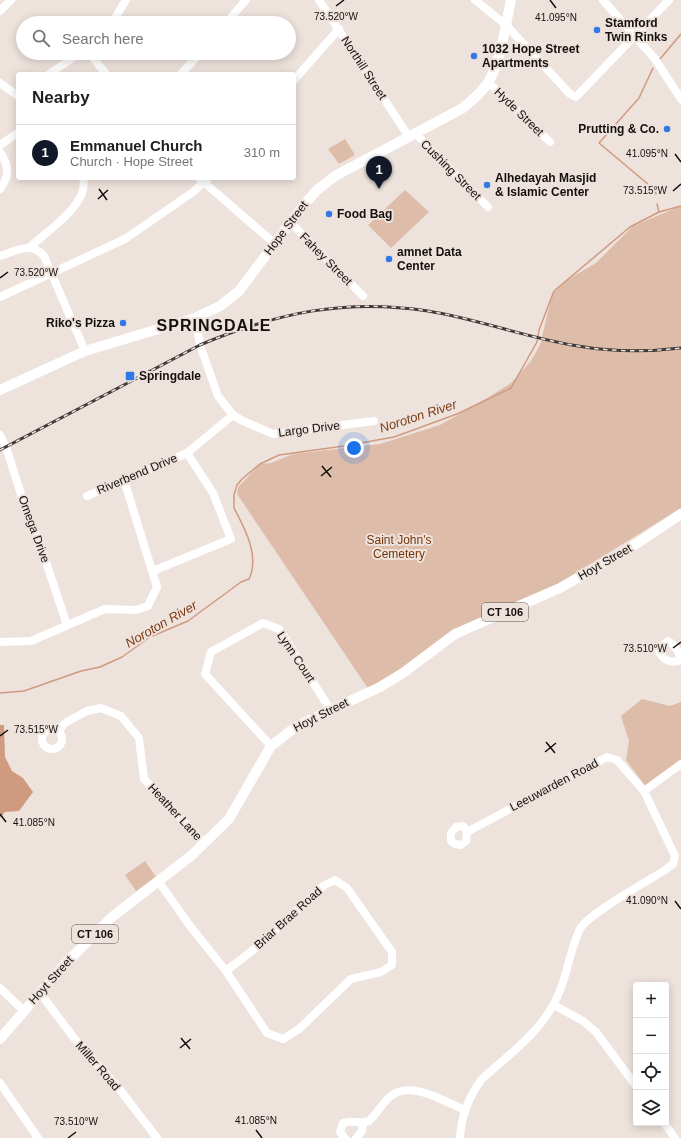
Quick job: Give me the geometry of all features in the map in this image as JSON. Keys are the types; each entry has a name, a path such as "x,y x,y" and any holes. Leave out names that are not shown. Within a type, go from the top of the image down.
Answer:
{"main road":[{"name":"Hope Street","path":"0,390 85,351 195,318 220,306 239,291 290,222 316,191 335,176 463,108 488,82 498,61 511,0"},
{"name":"Hoyt Street","path":"0,1039 64,965 112,917 160,882 229,819 271,746 297,726 385,683 455,634 550,593 627,550 681,514"}],"street":[{"path":"0,11 11,0"},
{"path":"116,16 126,0"},
{"path":"232,16 246,0"},
{"name":"Northill Street","path":"319,0 412,135"},
{"path":"475,0 506,25 570,94 576,97 668,0"},
{"path":"602,0 654,59 681,98"},
{"path":"296,78 339,29"},
{"path":"52,72 70,60"},
{"path":"95,60 104,72"},
{"path":"183,72 194,60"},
{"name":"Hyde Street","path":"488,82 550,142"},
{"path":"0,83 16,95"},
{"path":"0,145 16,134"},
{"name":"Cushing Street","path":"412,135 488,207"},
{"path":"0,152 5,159 8,172 0,189"},
{"path":"0,256 30,246 79,202 86,186 84,180"},
{"path":"0,297 124,239 193,192 203,180 274,243"},
{"name":"Fahey Street","path":"290,222 363,296"},
{"path":"30,246 39,250 44,256 85,351"},
{"name":"Largo Drive","path":"195,318 200,345 208,372 220,401 233,415 273,434 374,421"},
{"name":"Riverbend Drive","path":"87,496 187,453 233,415"},
{"name":"Omega Drive","path":"0,435 6,447 28,516 41,547 67,625"},
{"path":"153,571 231,539 213,493 187,453"},
{"path":"0,642 31,641 105,608 136,610 148,606 157,587 124,480"},
{"name":"Lynn Court","path":"271,746 204,674 211,652 263,623 279,629 330,709"},
{"name":"Heather Lane","path":"58,731 64,723 87,711 101,708 121,716 139,738 144,779 204,843"},
{"name":"Leeuwarden Road","path":"460,1138 465,1110 472,1092 481,1080 546,1019 554,1005 565,976 580,929 599,912 673,864 675,856 672,846 644,791 617,760 607,757 467,832"},
{"path":"644,791 681,764"},
{"name":"Briar Brae Road","path":"160,882 190,926 226,971 268,1033 283,1039 299,1029 351,979 381,972 392,965 392,952 347,888 335,880 323,886 261,944 226,971"},
{"path":"0,988 24,1011"},
{"name":"Miller Road","path":"40,993 74,1038 117,1086 157,1138"},
{"path":"554,1005 583,1021 596,1032 633,1082"},
{"path":"0,1083 38,1138"},
{"path":"356,1138 362,1131 363,1124 373,1117 394,1094 404,1090 416,1090 465,1110"},
{"path":"345,1138 340,1132 343,1123 352,1121 363,1124"},
{"path":"666,1126 675,1138"}],"green space":[{"path":"345,139 355,155 339,164 328,149"},
{"path":"405,190 429,212 391,248 368,225"},
{"name":"Saint John's Cemetery","path":"681,206 681,508 540,595 474,621 369,690 237,494 238,487 260,464 271,463 293,454 380,444 440,425 511,383 531,361 540,345 552,295 565,281 596,263 633,226"},
{"path":"642,699 670,706 681,702 681,760 646,787 626,760 629,741 621,716"},
{"path":"145,861 156,877 136,891 125,875"}],"shaded area":[{"path":"0,725 4,725 5,757 12,771 23,778 33,792 19,811 5,812 0,818"}],"waterway":[{"path":"660,59 681,34"},
{"path":"653,68 639,98 599,143 655,190 656,194"},
{"path":"657,204 659,212"},
{"name":"Noroton River","path":"0,693 24,691 81,671 100,667 122,657 150,637 188,621 241,582 249,579 252,570 252,552 243,525 234,508 234,495 237,485 242,479 260,464 279,455 394,437 457,414 511,388 537,342 539,330 554,291 630,227 659,212 681,206"}],"railway":[{"path":"0,450 200,345 256,324 311,311 368,306 397,307 447,314 559,343 591,348 630,351 681,348"}],"place":[{"name":"Stamford Twin Rinks","path":"597,30"},
{"name":"1032 Hope Street Apartments","path":"474,56"},
{"name":"Prutting & Co.","path":"667,129"},
{"name":"Alhedayah Masjid & Islamic Center","path":"487,185"},
{"name":"Emmanuel Church","path":"379,189"},
{"name":"Food Bag","path":"329,214"},
{"name":"amnet Data Center","path":"389,259"},
{"name":"Riko's Pizza","path":"123,323"},
{"name":"Springdale","path":"130,376"}],"district":[{"name":"SPRINGDALE","path":"214,325"}]}
